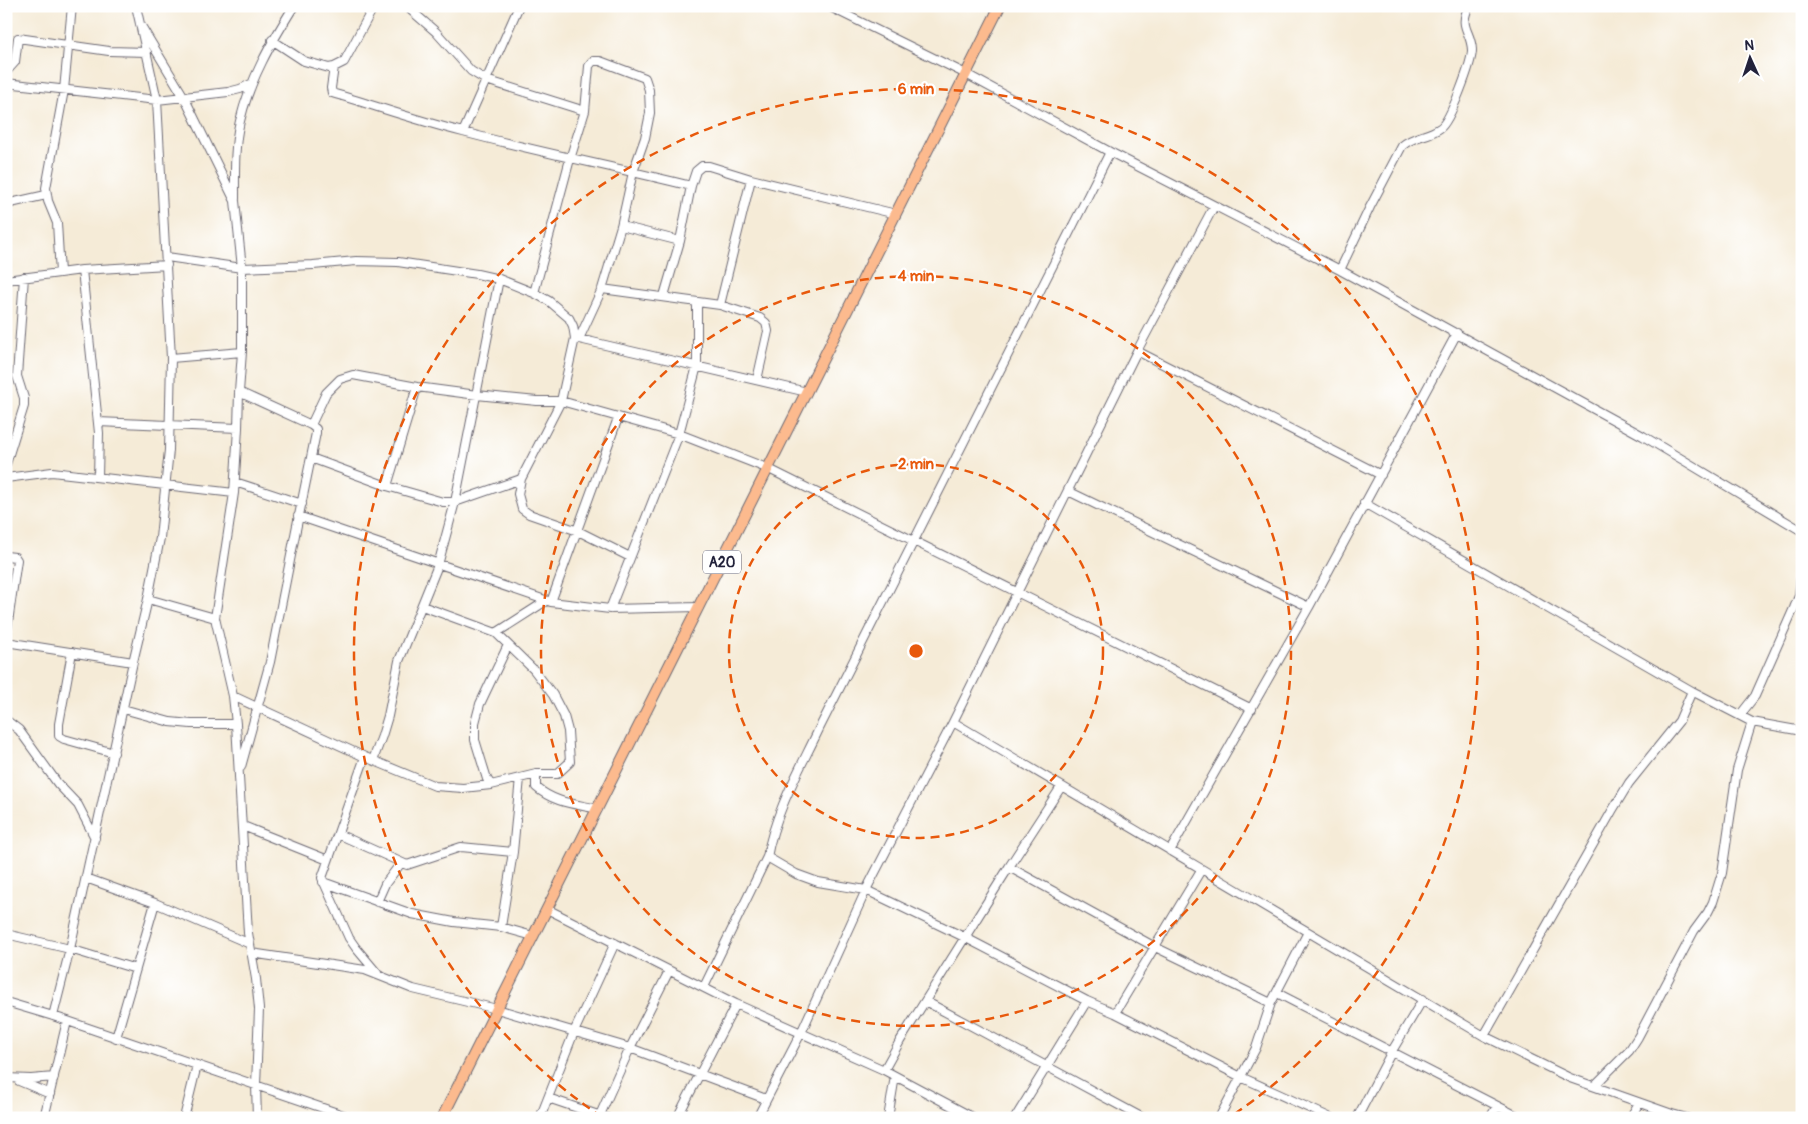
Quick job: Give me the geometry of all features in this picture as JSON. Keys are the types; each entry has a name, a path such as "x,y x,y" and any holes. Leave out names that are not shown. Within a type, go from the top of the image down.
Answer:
{"main road":[{"name":"A20","path":"442,1118 1000,6"}],"street":[{"path":"60,273 57,223 46,195 64,90 72,6"},
{"path":"53,1016 70,949 148,599 160,538 170,425 171,358 158,100 136,6"},
{"path":"257,1118 256,1085 259,1009 250,944 236,724 232,696 215,618 234,493 242,352 242,268 234,201 236,145 240,122 251,84 272,40 294,6"},
{"path":"272,40 304,62 334,68 344,62 374,6"},
{"path":"406,6 436,32 471,71 486,80 585,111"},
{"path":"463,132 519,6"},
{"path":"828,6 966,74 1110,152 1340,270 1643,436 1802,531"},
{"path":"1340,270 1402,146 1410,139 1434,132 1442,127 1450,117 1472,53 1471,41 1463,20 1469,6"},
{"path":"140,24 184,97 234,201"},
{"path":"6,72 15,62 18,38 109,51 147,52"},
{"path":"534,293 585,111 589,66 593,61 600,61 645,78 649,90 650,113 645,138 633,172 621,226 602,289 577,338 561,401 521,479 518,494 522,508 529,514 578,531 630,557"},
{"path":"334,68 332,92 391,112 570,159 692,186"},
{"path":"6,83 158,100 228,92 251,84"},
{"path":"704,987 767,857 770,837 779,812 819,729 1110,152"},
{"path":"664,296 680,241 696,171 705,165 751,179 896,214"},
{"path":"720,305 751,179"},
{"path":"6,204 46,195"},
{"path":"757,1118 801,1033 866,890 1019,592 1137,351 1214,206"},
{"path":"621,226 680,241"},
{"path":"6,280 167,261 242,268 356,261 398,262 499,279 534,293 549,301 569,318 577,338"},
{"path":"82,270 98,422 98,477"},
{"path":"6,464 24,406 24,398 17,376 24,277"},
{"path":"378,974 349,938 322,878 338,834 388,716 399,661 438,564 455,502 499,279"},
{"path":"602,289 720,305 760,318 766,323 768,331 757,380"},
{"path":"610,610 680,434 697,366 697,302"},
{"path":"1170,851 1309,607 1456,333"},
{"path":"577,338 807,392"},
{"path":"1137,351 1380,475"},
{"path":"171,358 242,352"},
{"path":"312,425 326,394 340,379 353,376 476,395 537,401 561,401 680,434 804,485 914,542 1019,592 1252,709"},
{"path":"387,486 417,387"},
{"path":"239,392 312,425 316,429 270,662 240,774"},
{"path":"496,633 549,602 578,531 618,418"},
{"path":"98,422 238,428"},
{"path":"310,458 387,486 443,502 455,502 521,479"},
{"path":"6,478 52,472 234,493"},
{"path":"235,482 302,504"},
{"path":"1068,491 1309,607"},
{"path":"1364,503 1692,691 1752,722 1802,732"},
{"path":"298,516 549,602 610,610 700,607"},
{"path":"6,556 15,557 17,560 6,636"},
{"path":"1740,715 1755,696 1794,608 1799,596 1802,568"},
{"path":"148,599 215,618"},
{"path":"232,696 369,759 441,788 491,785 536,774 557,774 568,766 570,756 568,731 564,716 553,695 534,670 496,633 422,606"},
{"path":"6,642 133,662"},
{"path":"491,785 487,779 475,740 475,723 480,704 508,645"},
{"path":"72,652 59,724 59,736 114,753"},
{"path":"1484,1036 1612,811 1629,783 1679,721 1692,691"},
{"path":"123,709 170,722 236,724"},
{"path":"6,720 18,730 58,784 78,805 95,838"},
{"path":"952,722 1484,1036 1570,1078 1672,1116 1688,1118"},
{"path":"1594,1086 1629,1051 1694,931 1708,912 1722,873 1737,770 1752,722"},
{"path":"536,774 536,787 549,797 598,809"},
{"path":"501,928 513,852 520,778"},
{"path":"884,1070 925,1001 1060,787"},
{"path":"242,826 328,860"},
{"path":"338,834 407,865 461,847 513,852"},
{"path":"767,857 796,874 818,882 866,890 966,938 1087,1001 1115,1013 1241,1077 1331,1118"},
{"path":"377,902 385,884 401,863"},
{"path":"1009,867 1155,947 1271,1003"},
{"path":"1115,1013 1201,870"},
{"path":"86,878 155,902 250,944"},
{"path":"324,882 412,914 501,928 533,936"},
{"path":"116,1038 155,902"},
{"path":"547,909 736,1004 884,1070 974,1118"},
{"path":"1219,1118 1256,1048 1271,1003 1308,932"},
{"path":"6,934 70,949 136,969"},
{"path":"540,1118 574,1032 615,943"},
{"path":"251,953 365,970 413,989 497,1009 630,1048 766,1099"},
{"path":"548,1098 604,1117 630,1048 669,971"},
{"path":"1277,993 1522,1118"},
{"path":"1357,1118 1392,1051 1423,1000"},
{"path":"925,1001 1143,1118"},
{"path":"1015,1118 1087,1001"},
{"path":"7,1002 352,1118"},
{"path":"677,1118 736,1004"},
{"path":"44,1118 67,1021"},
{"path":"184,1118 197,1065"},
{"path":"888,1118 895,1076"},
{"path":"10,1078 54,1077"},
{"path":"10,1078 50,1094"},
{"path":"1630,1118 1639,1103"},
{"path":"1490,1118 1497,1106"}]}
